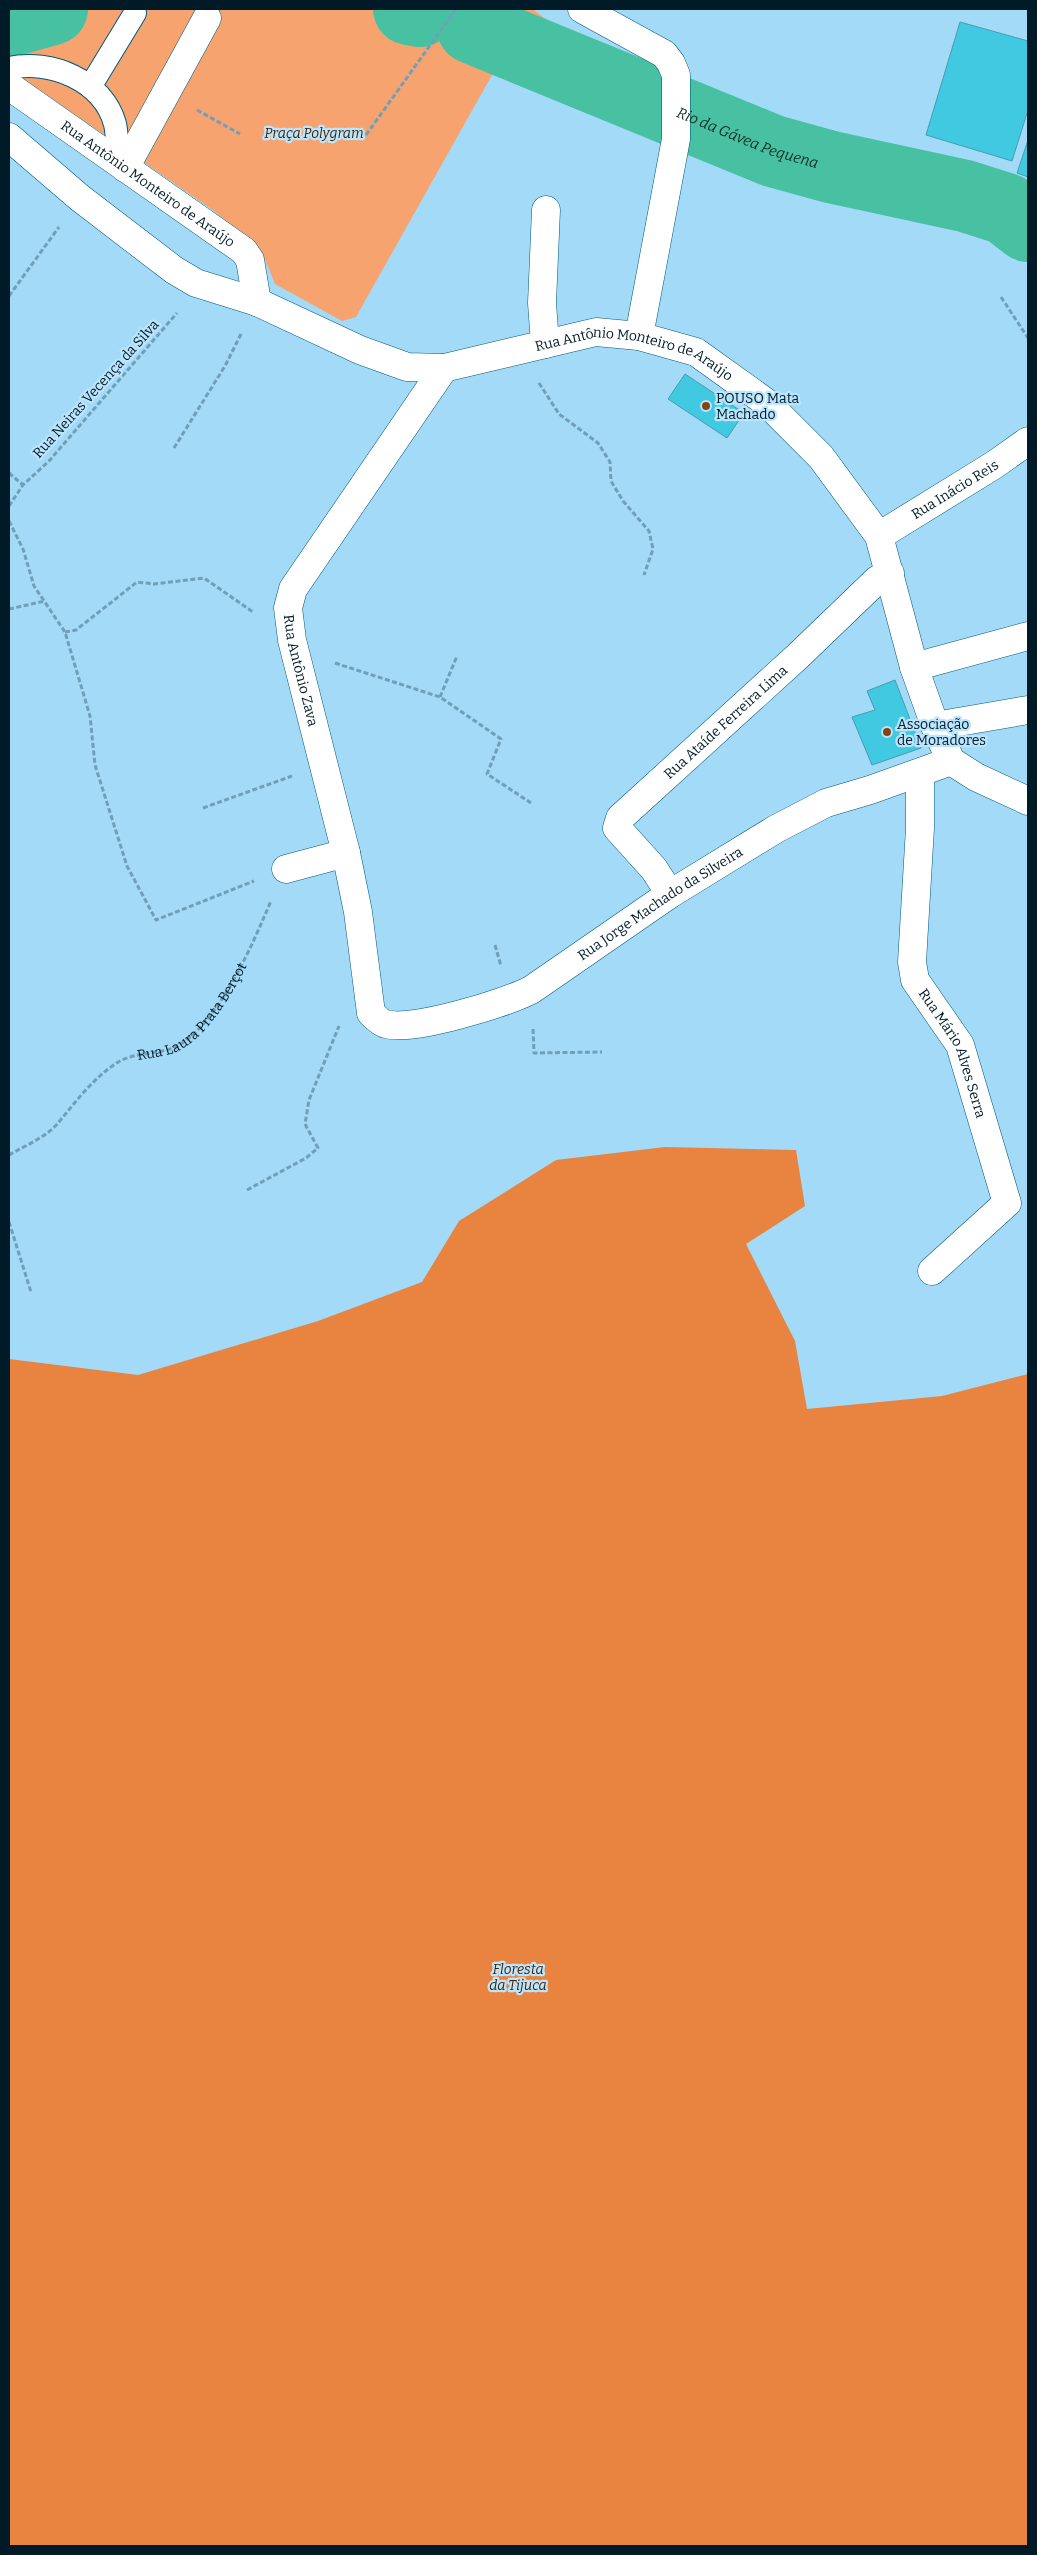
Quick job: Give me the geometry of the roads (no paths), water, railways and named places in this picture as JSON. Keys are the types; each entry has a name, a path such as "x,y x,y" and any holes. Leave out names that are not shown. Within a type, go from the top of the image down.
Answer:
{"street":[{"path":"582,9 664,54 671,62 677,88 676,139 639,336"},
{"path":"121,165 165,94 207,18"},
{"name":"Rua Antônio Monteiro de Araújo","path":"9,86 244,251 250,260 257,302"},
{"name":"Rua Antônio Monteiro de Araújo","path":"9,137 80,198 174,270 196,283 257,302 360,350 407,367 444,368 596,332 639,336 696,352 767,404 821,457 879,536 884,577 935,726 951,761"},
{"path":"545,344 542,303 546,210"},
{"name":"Rua Antônio Zava","path":"371,1013 358,912 346,853 295,651 288,608 293,589 444,368"},
{"name":"Rua Inácio Reis","path":"879,536 994,465 1028,441"},
{"name":"Rua Ataíde Ferreira Lima","path":"670,894 654,869 617,828 620,818 884,577"},
{"path":"914,667 1028,636"},
{"path":"935,726 1028,710"},
{"path":"951,761 976,777 1028,802"},
{"name":"Rua Jorge Machado da Silveira","path":"371,1013 385,1024 400,1026 417,1024 511,1000 531,990 670,894 776,829 826,803 920,773 951,761"},
{"name":"Rua Mário Alves Serra","path":"920,773 919,872 912,962 915,980 960,1045 1018,1197 932,1272"},
{"path":"286,869 346,853"}],"lane":[{"path":"90,87 135,14"},
{"path":"9,68 40,65 59,69 90,87 110,110 115,123 121,165"}],"waterway":[{"name":"Rio da Gávea Pequena","path":"9,21 52,9"},
{"name":"Rio da Gávea Pequena","path":"409,9 420,11"},
{"name":"Rio da Gávea Pequena","path":"473,28 773,151 831,167 965,196 1006,209 1028,226"}],"place":[{"name":"POUSO Mata Machado","path":"706,406"},
{"name":"Associação de Moradores","path":"887,732"}],"park label":[{"name":"Praça Polygram","path":"314,133"},
{"name":"Floresta da Tijuca","path":"518,1978"}]}
